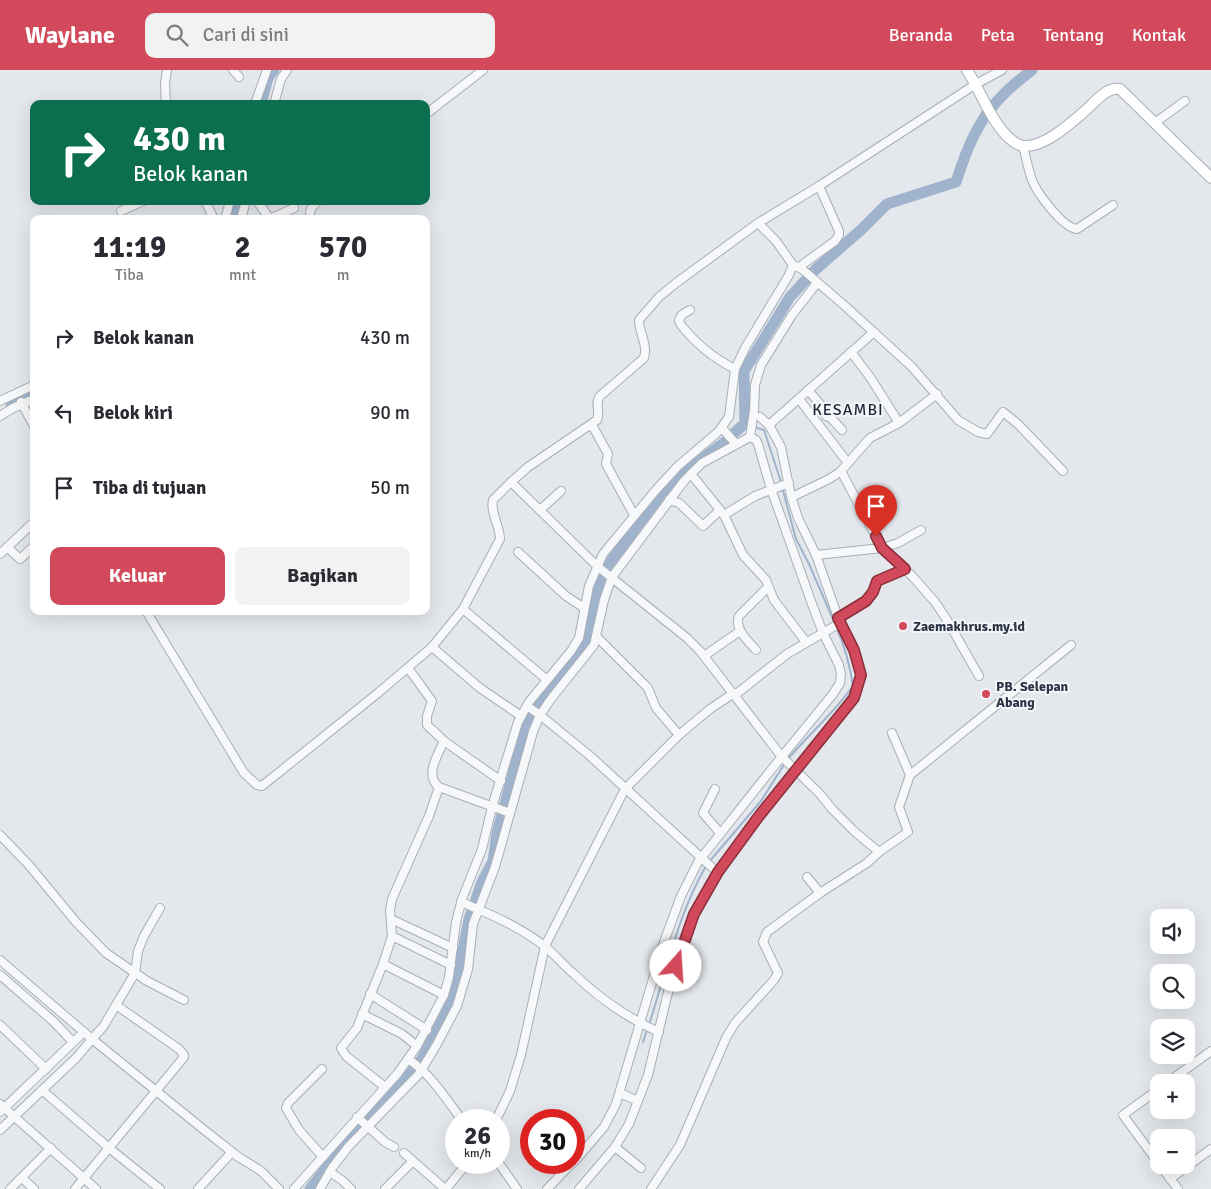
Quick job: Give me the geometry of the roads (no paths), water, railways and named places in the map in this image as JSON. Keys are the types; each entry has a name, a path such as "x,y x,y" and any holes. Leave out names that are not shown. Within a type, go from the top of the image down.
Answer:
{"main road":[{"path":"967,70 998,125 1017,144 1023,146 1031,145 1045,140 1062,129 1110,90 1120,89 1156,122 1211,178"}],"street":[{"path":"166,100 167,70"},
{"path":"233,70 239,77"},
{"path":"257,100 267,70"},
{"path":"275,100 281,79 287,70"},
{"path":"430,111 483,70"},
{"path":"148,615 244,773 257,785 262,786 432,647 463,608 500,539 500,531 492,504 493,500 528,467 592,425 599,417 597,399 644,358 646,352 645,344 640,333 639,320 645,312 676,283 758,223 1002,70"},
{"path":"1156,122 1185,101"},
{"path":"1023,146 1036,189 1062,221 1071,229 1077,229 1113,205"},
{"path":"320,1189 386,1087 410,1060 444,995 451,965 456,922 482,849 515,731 521,716 546,679 571,651 579,638 589,586 599,567 603,554 678,466 724,430 729,416 735,369 745,348 790,275 798,267 835,241 839,235 839,231 819,186"},
{"path":"121,211 135,205"},
{"path":"308,205 309,215"},
{"path":"310,209 314,205"},
{"path":"279,215 294,208"},
{"path":"758,223 798,267 846,306 912,367 958,420 982,434 987,434 1002,412 1018,424 1062,471"},
{"path":"750,436 755,385 761,365 815,281"},
{"path":"690,310 682,314 679,318 679,323 703,349 735,369"},
{"path":"769,425 874,332"},
{"path":"851,352 870,377 899,423"},
{"path":"0,416 13,408 30,389"},
{"path":"808,390 825,410 826,416 832,418 842,430"},
{"path":"792,497 841,471 870,438 899,423 937,394"},
{"path":"20,399 30,418"},
{"path":"0,401 30,399"},
{"path":"798,399 848,463"},
{"path":"579,1189 615,1147 629,1124 648,1075 657,1031 685,940 694,914 716,871 795,769 854,698 859,685 861,675 858,661 838,622 816,555 798,518 787,483 781,447 769,425 760,417"},
{"path":"592,425 608,454 606,464 634,516"},
{"path":"724,430 735,443"},
{"path":"294,1189 323,1157 362,1122 407,1088 436,1046 458,1006 468,969 473,924 477,908 489,885 508,812 539,714 594,645 611,576 691,474 702,464 735,443 750,436"},
{"path":"585,1149 604,1127 620,1093 681,896 702,859 720,833 782,758 840,683 839,665 824,632 758,444 750,436"},
{"path":"841,471 882,548 905,569 935,602 979,676"},
{"path":"691,474 722,512 743,555 761,573 774,600 806,642"},
{"path":"511,482 599,567 687,638 704,656 782,758 820,794 834,811 879,852"},
{"path":"669,500 679,503 703,526 722,512 772,488 787,483"},
{"path":"540,510 561,491"},
{"path":"0,554 30,526"},
{"path":"816,555 882,548 898,543 921,530"},
{"path":"7,547 20,559 30,550"},
{"path":"518,552 566,596 584,608"},
{"path":"502,1109 510,1092 520,1055 545,946 625,790 679,735 710,709 734,694 774,663 824,632 866,601 873,592 877,581 905,569"},
{"path":"756,650 740,631 737,623 739,616 768,586"},
{"path":"463,608 546,679"},
{"path":"704,656 740,631"},
{"path":"597,638 647,687 656,708 679,735"},
{"path":"651,1189 680,1144 726,1038 735,1023 778,973 763,942 766,932 908,832 899,808 910,775 1071,645"},
{"path":"432,647 480,688 521,716"},
{"path":"408,668 432,701 427,716 427,725 444,741 501,781"},
{"path":"528,707 589,755 625,790 716,871"},
{"path":"892,733 910,775"},
{"path":"444,741 431,776 433,782 439,787 508,812"},
{"path":"386,1087 341,1050 357,1028 383,964 392,936 392,899 429,816 439,787"},
{"path":"715,789 703,813 720,833"},
{"path":"0,835 28,864 76,922 106,953 121,965 164,991 184,1000"},
{"path":"807,876 820,893"},
{"path":"464,903 515,926 545,946 590,990 641,1024 657,1031"},
{"path":"6,1110 42,1090 77,1057 103,1026 135,973 138,950 160,908"},
{"path":"391,918 453,948"},
{"path":"392,936 451,965"},
{"path":"0,960 78,1037"},
{"path":"383,964 444,995"},
{"path":"0,975 54,1022 78,1037 92,1039 232,1152 261,1171 279,1189"},
{"path":"370,994 427,1030"},
{"path":"75,1189 155,1090 182,1060 184,1055 152,1029 116,1005"},
{"path":"362,1014 402,1034 417,1046"},
{"path":"0,1025 46,1069"},
{"path":"0,1130 6,1110 78,1037"},
{"path":"1179,1074 1211,1051"},
{"path":"410,1060 455,1109"},
{"path":"322,1069 288,1103 286,1108 299,1130 323,1157"},
{"path":"42,1090 160,1189"},
{"path":"620,1093 638,1101"},
{"path":"1150,1096 1123,1115 1150,1152"},
{"path":"6,1110 96,1189"},
{"path":"362,1122 385,1142 394,1147"},
{"path":"615,1147 641,1168"},
{"path":"10,1189 51,1148"},
{"path":"1170,1179 1211,1149"},
{"path":"198,1189 232,1152"},
{"path":"404,1153 446,1189 458,1174"},
{"path":"385,1189 413,1161"},
{"path":"330,1172 351,1189"},
{"path":"506,1174 517,1189"},
{"path":"547,1189 562,1174"},
{"path":"1166,1174 1178,1189"},
{"path":"22,1178 34,1189"}],"waterway":[{"path":"262,100 268,78 274,70"},
{"path":"310,1189 357,1130 403,1083 422,1059 438,1028 459,971 469,919 482,882 493,861 497,833 518,756 523,728 541,700 579,657 586,640 601,575 664,490 725,442 745,423 744,371 790,297 815,270 862,229 887,204 956,182 969,147 986,115 1005,92 1032,70"},
{"path":"233,215 237,205"},
{"path":"11,406 30,395"},
{"path":"754,427 764,430 781,482"},
{"path":"782,487 796,539 835,624"},
{"path":"788,759 853,686 847,657 837,629"},
{"path":"709,862 761,801 785,763"},
{"path":"649,1025 680,923 696,884 706,866"},
{"path":"643,1042 647,1030"}],"place":[{"name":"Zaemakhrus.my.id","path":"903,626"},
{"name":"PB. Selepan Abang","path":"986,694"}],"district":[{"name":"KESAMBI","path":"848,409"}]}
